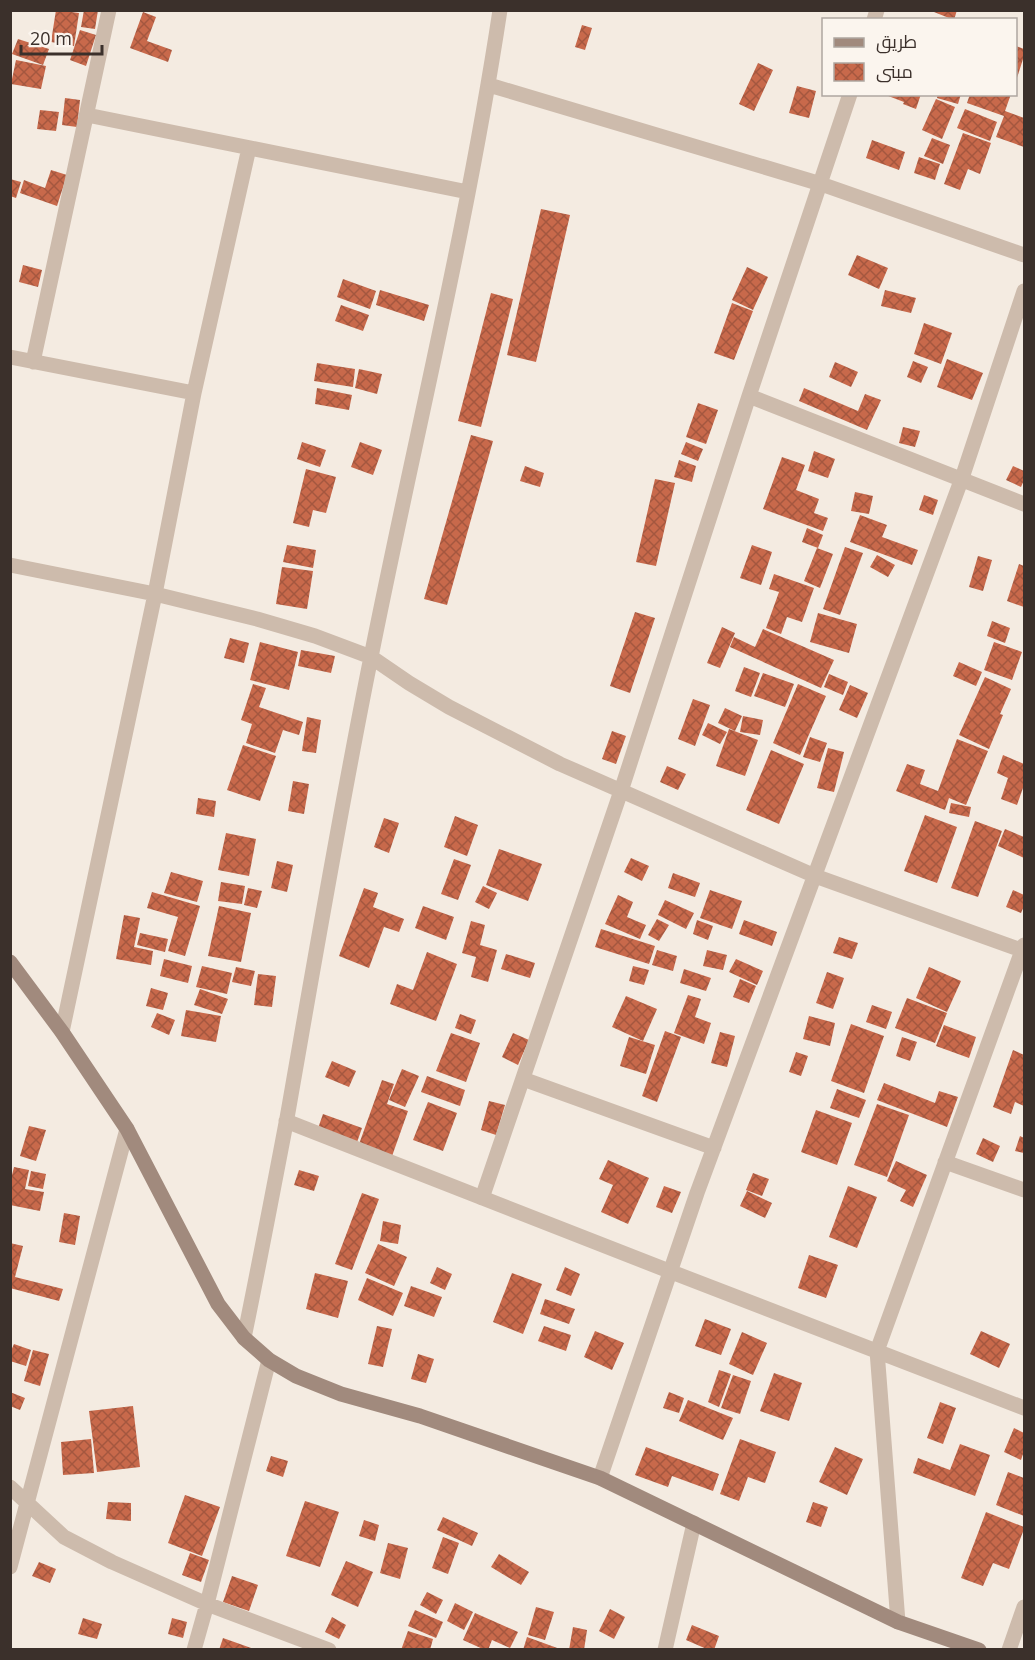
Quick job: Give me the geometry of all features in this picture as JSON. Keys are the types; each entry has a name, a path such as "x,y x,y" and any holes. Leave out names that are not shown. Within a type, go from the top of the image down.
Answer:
{"street":[{"path":"33,362 109,10"},
{"path":"244,1338 371,657 468,192 489,85 500,10"},
{"path":"489,85 821,184 1024,255"},
{"path":"482,1198 621,791 849,96"},
{"path":"87,115 468,192"},
{"path":"62,1032 155,594 194,393 249,148"},
{"path":"600,1478 669,1271 962,478 1024,291"},
{"path":"10,357 194,393"},
{"path":"749,396 1024,504"},
{"path":"10,565 155,594 266,622 315,636 371,657 449,707 561,764 621,791 815,876 1024,948 877,1351 898,1622"},
{"path":"10,962 62,1032 127,1129 218,1304 244,1338 269,1360 296,1376 341,1394 420,1416 600,1478 898,1622 979,1650"},
{"path":"523,1079 714,1148"},
{"path":"286,1121 1024,1408"},
{"path":"10,1567 127,1129"},
{"path":"945,1162 1024,1190"},
{"path":"194,1650 269,1360"},
{"path":"10,1487 64,1537 112,1562 207,1604 329,1650"},
{"path":"665,1650 694,1523"},
{"path":"1009,1650 1024,1608"}],"building":[{"path":"56,10 79,13 74,46 51,42"},
{"path":"84,10 98,10 95,29 81,27"},
{"path":"929,10 957,10 955,18"},
{"path":"143,12 156,17 147,41 172,50 168,62 130,48"},
{"path":"582,25 592,28 585,50 575,47"},
{"path":"80,30 96,35 86,66 70,60"},
{"path":"18,39 49,49 43,65 12,54"},
{"path":"1017,46 1024,49 1017,78"},
{"path":"16,60 46,66 41,89 11,84"},
{"path":"758,63 773,70 754,111 739,104"},
{"path":"797,86 816,91 809,118 789,113"},
{"path":"888,96 920,96 916,109 903,104 904,102"},
{"path":"938,96 960,96 958,104 937,98"},
{"path":"969,96 1010,96 1005,111 1024,118 1024,147 996,137 1004,116 967,103"},
{"path":"65,98 80,100 77,127 62,125"},
{"path":"936,99 955,107 942,139 922,130"},
{"path":"965,109 997,122 990,141 957,128"},
{"path":"40,110 59,112 56,131 37,129"},
{"path":"963,133 991,143 980,174 968,169 960,190 944,184"},
{"path":"932,138 950,145 943,164 924,156"},
{"path":"872,140 905,152 899,170 866,158"},
{"path":"919,157 940,164 935,180 914,173"},
{"path":"51,170 67,175 57,206 20,193 24,180 45,188"},
{"path":"10,179 21,182 16,198 10,196"},
{"path":"541,209 570,215 536,362 507,355"},
{"path":"857,255 888,268 879,289 848,275"},
{"path":"23,265 42,270 38,287 19,282"},
{"path":"747,267 768,277 753,310 732,300"},
{"path":"343,279 376,291 370,309 337,297"},
{"path":"380,290 429,305 424,321 376,305"},
{"path":"885,290 916,298 911,313 881,306"},
{"path":"491,293 513,299 481,427 458,421"},
{"path":"732,303 753,311 734,360 714,353"},
{"path":"341,305 369,315 363,331 335,321"},
{"path":"924,323 952,333 941,364 914,354"},
{"path":"947,359 983,373 972,400 937,387"},
{"path":"913,361 928,367 921,383 907,377"},
{"path":"835,362 858,372 851,387 829,377"},
{"path":"317,363 355,369 353,387 314,381"},
{"path":"359,369 382,374 377,394 355,388"},
{"path":"317,388 352,395 349,410 315,404"},
{"path":"804,388 858,411 865,394 881,400 867,430 799,401"},
{"path":"698,403 718,410 706,444 686,437"},
{"path":"903,427 920,431 915,447 899,443"},
{"path":"471,435 493,441 447,605 424,599"},
{"path":"302,442 326,450 320,467 297,459"},
{"path":"360,442 382,450 373,475 351,467"},
{"path":"686,442 703,449 698,461 681,454"},
{"path":"814,451 835,459 828,478 808,471"},
{"path":"782,457 805,465 796,490 819,499 814,513 828,518 823,531 763,509"},
{"path":"679,460 696,466 692,482 674,477"},
{"path":"525,466 544,473 540,487 520,481"},
{"path":"1013,466 1024,471 1021,487 1006,480"},
{"path":"306,469 336,477 326,513 313,510 309,527 293,523"},
{"path":"655,479 675,483 656,566 636,562"},
{"path":"855,492 873,496 869,514 851,511"},
{"path":"924,495 938,500 933,515 919,510"},
{"path":"860,515 887,525 882,537 918,550 912,565 850,542"},
{"path":"807,528 823,535 818,548 802,542"},
{"path":"287,545 316,550 313,568 283,562"},
{"path":"752,545 772,552 761,585 740,578"},
{"path":"845,547 863,553 840,615 823,609"},
{"path":"817,548 833,554 820,588 804,581"},
{"path":"877,555 895,565 888,577 870,567"},
{"path":"978,556 992,560 983,591 969,587"},
{"path":"1019,564 1024,566 1024,607 1007,601"},
{"path":"282,567 313,571 307,609 276,604"},
{"path":"774,574 814,588 802,622 787,617 781,634 766,628 779,592 769,589"},
{"path":"635,612 655,618 630,693 610,686"},
{"path":"818,613 857,624 849,653 810,642"},
{"path":"992,621 1010,628 1005,643 987,636"},
{"path":"722,627 735,633 720,668 707,663"},
{"path":"763,629 834,660 821,688 730,647 734,637 755,647"},
{"path":"230,638 249,643 244,663 224,658"},
{"path":"260,642 298,652 289,690 250,680"},
{"path":"994,642 1022,652 1012,680 984,670"},
{"path":"301,650 335,656 331,673 298,666"},
{"path":"959,662 982,672 976,686 953,676"},
{"path":"744,667 760,673 751,697 735,691"},
{"path":"763,673 794,684 785,707 754,696"},
{"path":"829,674 848,682 843,695 824,687"},
{"path":"985,677 1011,689 989,749 959,735"},
{"path":"253,684 266,688 259,707 303,722 299,735 283,730 275,753 246,743 252,724 241,720"},
{"path":"798,684 826,696 800,755 773,743"},
{"path":"850,685 868,693 857,718 839,710"},
{"path":"693,699 710,705 695,746 678,739"},
{"path":"725,708 742,716 735,731 718,723"},
{"path":"743,716 763,720 760,735 740,732"},
{"path":"307,717 321,720 316,753 302,751"},
{"path":"708,723 727,732 720,744 702,735"},
{"path":"729,729 758,740 745,776 716,766"},
{"path":"612,731 626,736 616,764 602,759"},
{"path":"810,737 827,743 820,762 803,757"},
{"path":"957,739 988,751 966,805 949,798 945,810 896,791 907,764 925,770 920,784 938,791"},
{"path":"243,745 276,756 260,801 227,790"},
{"path":"828,748 844,752 834,792 817,788"},
{"path":"771,750 804,764 779,824 746,810"},
{"path":"1003,755 1024,764 1024,785 1017,805 1001,799 1008,778 997,773"},
{"path":"667,766 686,774 678,790 660,782"},
{"path":"293,781 309,784 304,814 288,811"},
{"path":"198,798 216,801 214,817 196,814"},
{"path":"951,803 971,807 969,817 949,813"},
{"path":"925,815 957,827 937,883 904,871"},
{"path":"455,816 478,825 467,856 444,847"},
{"path":"384,818 399,823 389,853 374,847"},
{"path":"975,821 1002,831 978,897 951,888"},
{"path":"1005,829 1024,837 1024,858 998,846"},
{"path":"226,833 256,839 249,876 218,870"},
{"path":"499,849 542,864 528,901 486,885"},
{"path":"631,858 649,866 642,881 624,872"},
{"path":"454,859 471,865 458,900 441,894"},
{"path":"277,861 293,865 287,892 271,888"},
{"path":"171,872 203,881 197,902 164,893"},
{"path":"673,873 700,883 695,897 668,888"},
{"path":"221,882 245,886 242,904 218,901"},
{"path":"483,886 497,893 489,909 475,902"},
{"path":"248,888 262,891 257,908 244,905"},
{"path":"364,888 378,893 373,907 404,919 399,932 384,927 369,968 339,956"},
{"path":"710,890 742,901 732,929 700,918"},
{"path":"1013,890 1024,895 1024,906 1021,913 1006,907"},
{"path":"152,892 200,906 185,956 168,951 178,917 147,908"},
{"path":"618,895 633,902 627,917 646,925 640,939 605,924"},
{"path":"665,900 694,913 686,929 658,915"},
{"path":"219,906 251,913 241,962 208,956"},
{"path":"423,906 454,917 446,940 415,928"},
{"path":"124,915 140,918 134,947 153,951 151,965 116,959"},
{"path":"657,919 669,925 659,941 648,935"},
{"path":"697,920 713,926 708,940 693,934"},
{"path":"744,920 777,932 772,946 739,934"},
{"path":"471,921 485,925 480,945 497,950 488,982 471,977 476,957 462,953"},
{"path":"601,929 655,946 649,964 595,947"},
{"path":"140,933 168,939 165,952 137,945"},
{"path":"839,937 858,943 852,959 833,953"},
{"path":"657,950 677,956 673,971 652,965"},
{"path":"707,950 727,955 723,970 703,966"},
{"path":"427,952 457,964 436,1021 390,1004 397,984 413,990"},
{"path":"506,954 535,963 530,978 501,969"},
{"path":"164,959 192,966 188,983 160,976"},
{"path":"736,959 763,971 757,985 729,972"},
{"path":"202,966 232,973 227,994 196,987"},
{"path":"633,966 649,970 644,985 629,981"},
{"path":"236,967 255,971 251,986 232,982"},
{"path":"929,967 961,981 947,1012 916,998"},
{"path":"684,969 711,978 706,991 680,983"},
{"path":"827,972 844,978 833,1009 816,1003"},
{"path":"258,974 276,976 272,1007 254,1005"},
{"path":"740,979 756,986 749,1003 733,997"},
{"path":"151,988 168,993 163,1010 146,1006"},
{"path":"200,989 228,999 222,1014 194,1005"},
{"path":"688,995 701,999 695,1017 711,1023 704,1044 674,1033"},
{"path":"626,996 657,1009 643,1041 612,1027"},
{"path":"907,998 947,1013 935,1043 895,1028"},
{"path":"872,1005 892,1012 886,1029 866,1022"},
{"path":"186,1010 221,1016 216,1042 181,1036"},
{"path":"157,1013 175,1020 169,1035 151,1027"},
{"path":"460,1014 476,1020 471,1034 455,1028"},
{"path":"809,1016 835,1023 830,1046 803,1039"},
{"path":"851,1024 884,1036 864,1093 831,1081"},
{"path":"944,1025 976,1037 969,1058 936,1046"},
{"path":"665,1031 681,1037 657,1102 642,1096"},
{"path":"720,1032 735,1036 727,1067 711,1063"},
{"path":"451,1033 480,1043 466,1082 436,1071"},
{"path":"513,1033 529,1040 518,1065 502,1057"},
{"path":"629,1037 655,1045 646,1074 620,1066"},
{"path":"902,1037 917,1042 910,1061 896,1056"},
{"path":"1013,1050 1024,1055 1024,1106 1015,1102 1011,1114 993,1107"},
{"path":"796,1052 808,1056 801,1076 789,1072"},
{"path":"332,1061 356,1071 349,1087 325,1077"},
{"path":"402,1069 419,1076 405,1107 389,1100"},
{"path":"427,1076 465,1090 460,1106 421,1092"},
{"path":"382,1080 394,1084 387,1104 408,1111 391,1159 358,1147"},
{"path":"884,1083 935,1103 939,1091 958,1097 947,1127 877,1100"},
{"path":"837,1089 866,1100 859,1118 830,1108"},
{"path":"489,1101 505,1105 496,1135 481,1130"},
{"path":"428,1102 457,1113 443,1151 413,1140"},
{"path":"877,1104 909,1115 887,1177 854,1165"},
{"path":"816,1110 852,1123 837,1165 801,1152"},
{"path":"323,1114 362,1128 355,1148 316,1134"},
{"path":"29,1126 46,1130 36,1161 20,1156"},
{"path":"1020,1136 1024,1138 1024,1153 1015,1151"},
{"path":"983,1138 1000,1146 993,1162 976,1154"},
{"path":"608,1160 649,1178 628,1224 601,1212 613,1185 599,1179"},
{"path":"896,1161 927,1175 913,1207 900,1201 906,1190 887,1181"},
{"path":"14,1167 29,1170 25,1189 44,1192 40,1211 10,1205 10,1183"},
{"path":"299,1170 319,1176 314,1191 294,1185"},
{"path":"31,1171 46,1174 43,1189 28,1186"},
{"path":"753,1173 769,1179 762,1196 746,1190"},
{"path":"664,1186 681,1192 672,1213 656,1207"},
{"path":"848,1186 877,1197 857,1248 829,1237"},
{"path":"747,1191 772,1203 765,1218 740,1206"},
{"path":"362,1193 379,1199 352,1270 335,1264"},
{"path":"64,1213 80,1216 75,1245 59,1242"},
{"path":"383,1221 401,1225 398,1244 380,1241"},
{"path":"10,1243 23,1246 15,1277 63,1289 59,1301 10,1288"},
{"path":"378,1244 407,1257 394,1286 365,1273"},
{"path":"809,1255 838,1265 826,1298 798,1288"},
{"path":"437,1267 452,1274 445,1290 430,1283"},
{"path":"565,1267 580,1274 571,1296 556,1290"},
{"path":"315,1273 348,1281 338,1318 306,1309"},
{"path":"512,1273 542,1284 523,1334 493,1322"},
{"path":"367,1278 403,1293 393,1316 358,1300"},
{"path":"411,1286 442,1297 434,1317 404,1306"},
{"path":"545,1299 575,1309 569,1324 540,1314"},
{"path":"705,1319 731,1329 721,1355 695,1346"},
{"path":"377,1326 392,1329 383,1367 368,1364"},
{"path":"544,1326 571,1335 566,1351 538,1341"},
{"path":"595,1331 624,1343 612,1370 584,1357"},
{"path":"981,1331 1010,1344 999,1368 970,1354"},
{"path":"742,1332 767,1343 753,1375 729,1364"},
{"path":"14,1344 31,1350 26,1366 10,1361 10,1353"},
{"path":"33,1350 49,1354 40,1386 24,1381"},
{"path":"418,1354 434,1359 426,1383 411,1379"},
{"path":"719,1370 731,1374 719,1407 708,1402"},
{"path":"774,1373 802,1383 789,1421 760,1411"},
{"path":"733,1375 751,1381 740,1414 721,1408"},
{"path":"10,1392 25,1398 20,1410 10,1406"},
{"path":"669,1392 684,1398 679,1413 663,1408"},
{"path":"688,1400 733,1418 723,1440 679,1421"},
{"path":"940,1402 956,1408 943,1444 927,1438"},
{"path":"133,1406 140,1467 97,1472 89,1411"},
{"path":"1014,1428 1024,1433 1024,1451 1021,1460 1004,1452"},
{"path":"91,1439 94,1473 63,1475 61,1442"},
{"path":"740,1439 776,1452 765,1483 748,1477 739,1501 720,1494"},
{"path":"960,1444 990,1455 975,1496 913,1473 918,1458 950,1470"},
{"path":"646,1447 719,1474 713,1491 672,1476 668,1487 635,1475"},
{"path":"835,1447 863,1459 847,1495 819,1482"},
{"path":"271,1456 288,1461 283,1477 266,1471"},
{"path":"1008,1472 1024,1478 1024,1516 996,1505"},
{"path":"185,1495 220,1507 202,1556 168,1543"},
{"path":"305,1501 339,1512 320,1567 286,1556"},
{"path":"108,1502 131,1503 131,1521 106,1519"},
{"path":"813,1502 828,1507 821,1527 806,1522"},
{"path":"986,1512 1024,1527 1024,1529 1009,1569 993,1563 983,1586 961,1578"},
{"path":"443,1517 478,1533 472,1546 437,1530"},
{"path":"364,1520 379,1525 375,1541 359,1536"},
{"path":"443,1537 459,1543 448,1574 432,1568"},
{"path":"388,1543 408,1548 400,1579 380,1573"},
{"path":"190,1553 209,1560 201,1582 182,1575"},
{"path":"499,1554 529,1572 521,1585 491,1567"},
{"path":"346,1561 373,1572 358,1607 331,1595"},
{"path":"39,1562 56,1569 50,1583 32,1576"},
{"path":"232,1576 258,1585 249,1611 223,1602"},
{"path":"427,1592 443,1600 436,1614 420,1605"},
{"path":"455,1603 473,1612 464,1630 447,1621"},
{"path":"536,1607 554,1612 545,1640 528,1635"},
{"path":"610,1609 625,1617 614,1639 599,1631"},
{"path":"415,1610 443,1622 436,1638 408,1626"},
{"path":"475,1613 518,1632 510,1648 492,1640 488,1650 485,1650 463,1640"},
{"path":"332,1617 346,1625 339,1639 325,1632"},
{"path":"83,1618 102,1624 97,1639 78,1634"},
{"path":"172,1618 187,1622 183,1638 168,1634"},
{"path":"692,1625 719,1636 714,1650 686,1640"},
{"path":"573,1627 587,1630 584,1650 569,1650"},
{"path":"408,1631 433,1639 430,1650 401,1650"},
{"path":"527,1637 560,1649 560,1650 523,1650"},
{"path":"223,1638 254,1649 254,1650 219,1650"}]}
